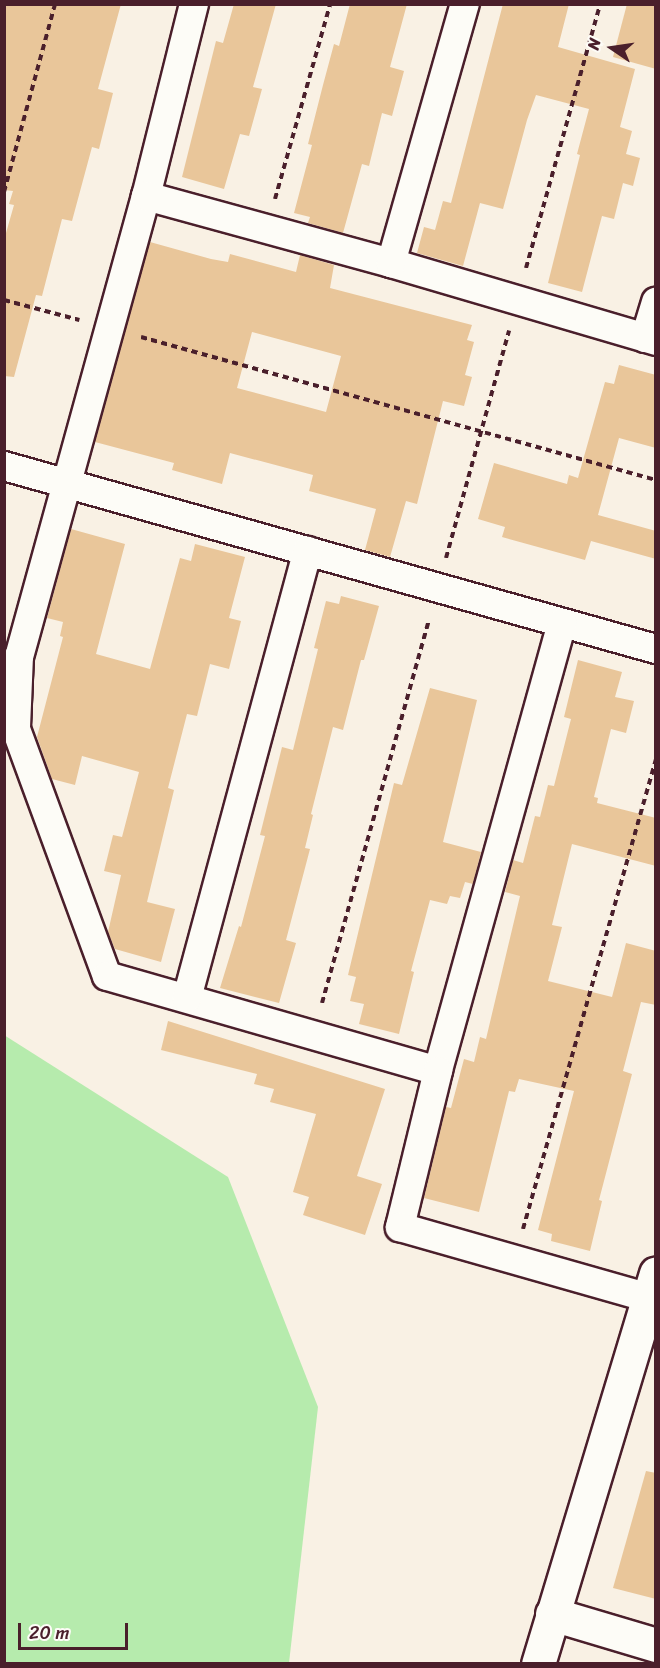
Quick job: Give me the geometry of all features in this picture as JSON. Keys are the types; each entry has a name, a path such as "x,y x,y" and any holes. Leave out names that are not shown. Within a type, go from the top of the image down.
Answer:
{"street":[{"path":"194,4 146,196 19,656 16,729 107,976 438,1071"},
{"path":"391,263 465,4"},
{"path":"146,196 391,263 650,339 656,302"},
{"path":"4,466 656,649"},
{"path":"187,998 308,551"},
{"path":"538,1664 652,1285 514,1259 400,1227 438,1071 562,623"},
{"path":"552,1614 656,1645"}],"path":[{"path":"4,192 56,4"},
{"path":"266,229 330,4"},
{"path":"313,1035 600,4"},
{"path":"4,300 656,480"},
{"path":"514,1259 656,759"}],"green space":[{"path":"4,1035 228,1177 318,1407 289,1663 5,1663"}],"building":[{"path":"4,4 121,4 98,89 113,93 99,149 92,147 72,221 62,219 42,296 36,295 14,377 4,376 4,240 14,205 9,204 13,191 4,190"},
{"path":"234,4 276,4 253,87 262,89 249,136 240,134 224,189 182,177 216,41 223,43"},
{"path":"350,4 407,4 390,67 404,71 392,116 382,113 369,166 362,164 343,233 308,223 310,217 294,213 312,145 308,144 323,85 334,44 339,46"},
{"path":"503,4 569,4 558,47 635,69 620,127 632,131 626,154 640,158 633,186 623,183 614,219 602,216 582,292 548,283 589,109 536,95 503,209 480,203 463,266 417,253 424,227 435,230 443,201 451,203"},
{"path":"627,4 656,4 656,69 613,57"},
{"path":"150,242 211,259 228,262 230,254 296,272 300,255 334,265 330,288 472,325 467,340 474,342 465,375 472,377 464,406 443,401 417,504 406,501 390,557 365,550 376,509 309,491 313,475 230,453 222,484 172,470 174,463 95,442","holes":["252,332 341,356 326,412 237,388"]},
{"path":"619,365 656,375 656,448 619,438 598,515 656,531 656,559 591,541 585,560 502,537 505,527 478,519 494,463 567,484 569,475 578,478 605,382 614,384"},
{"path":"71,529 125,544 96,654 150,669 180,558 191,561 195,544 245,557 229,618 241,621 229,669 210,664 197,716 187,714 168,788 174,790 147,902 175,909 161,962 115,949 108,932 121,875 104,871 113,835 122,837 139,772 82,756 75,785 52,779 37,737 63,637 60,636 63,622 47,618"},
{"path":"341,596 379,606 364,660 361,660 343,730 333,727 311,814 313,815 305,848 310,849 286,940 296,943 279,1003 220,988 239,926 241,927 265,836 260,835 282,747 293,750 318,649 314,648 326,601 339,604"},
{"path":"578,660 622,672 615,697 634,701 626,733 611,729 594,797 598,798 597,803 656,818 656,866 572,844 552,925 562,927 548,981 612,997 626,943 656,951 656,1005 641,1002 623,1071 632,1074 599,1200 602,1201 590,1251 551,1241 552,1234 538,1230 574,1091 519,1079 515,1092 509,1091 479,1212 424,1198 446,1107 451,1108 464,1059 474,1062 480,1037 486,1039 520,896 505,892 513,860 523,863 535,816 540,817 548,785 554,786 571,719 564,717"},
{"path":"430,688 477,700 443,842 481,852 473,884 465,882 460,898 450,896 447,904 430,900 411,971 414,972 399,1034 359,1024 364,1004 350,1001 356,977 348,975 394,783 402,785"},
{"path":"168,1021 385,1089 357,1176 382,1184 365,1235 303,1215 309,1197 293,1192 316,1114 270,1102 274,1089 254,1084 257,1074 161,1050"},
{"path":"646,1471 656,1473 656,1599 613,1588"}]}
